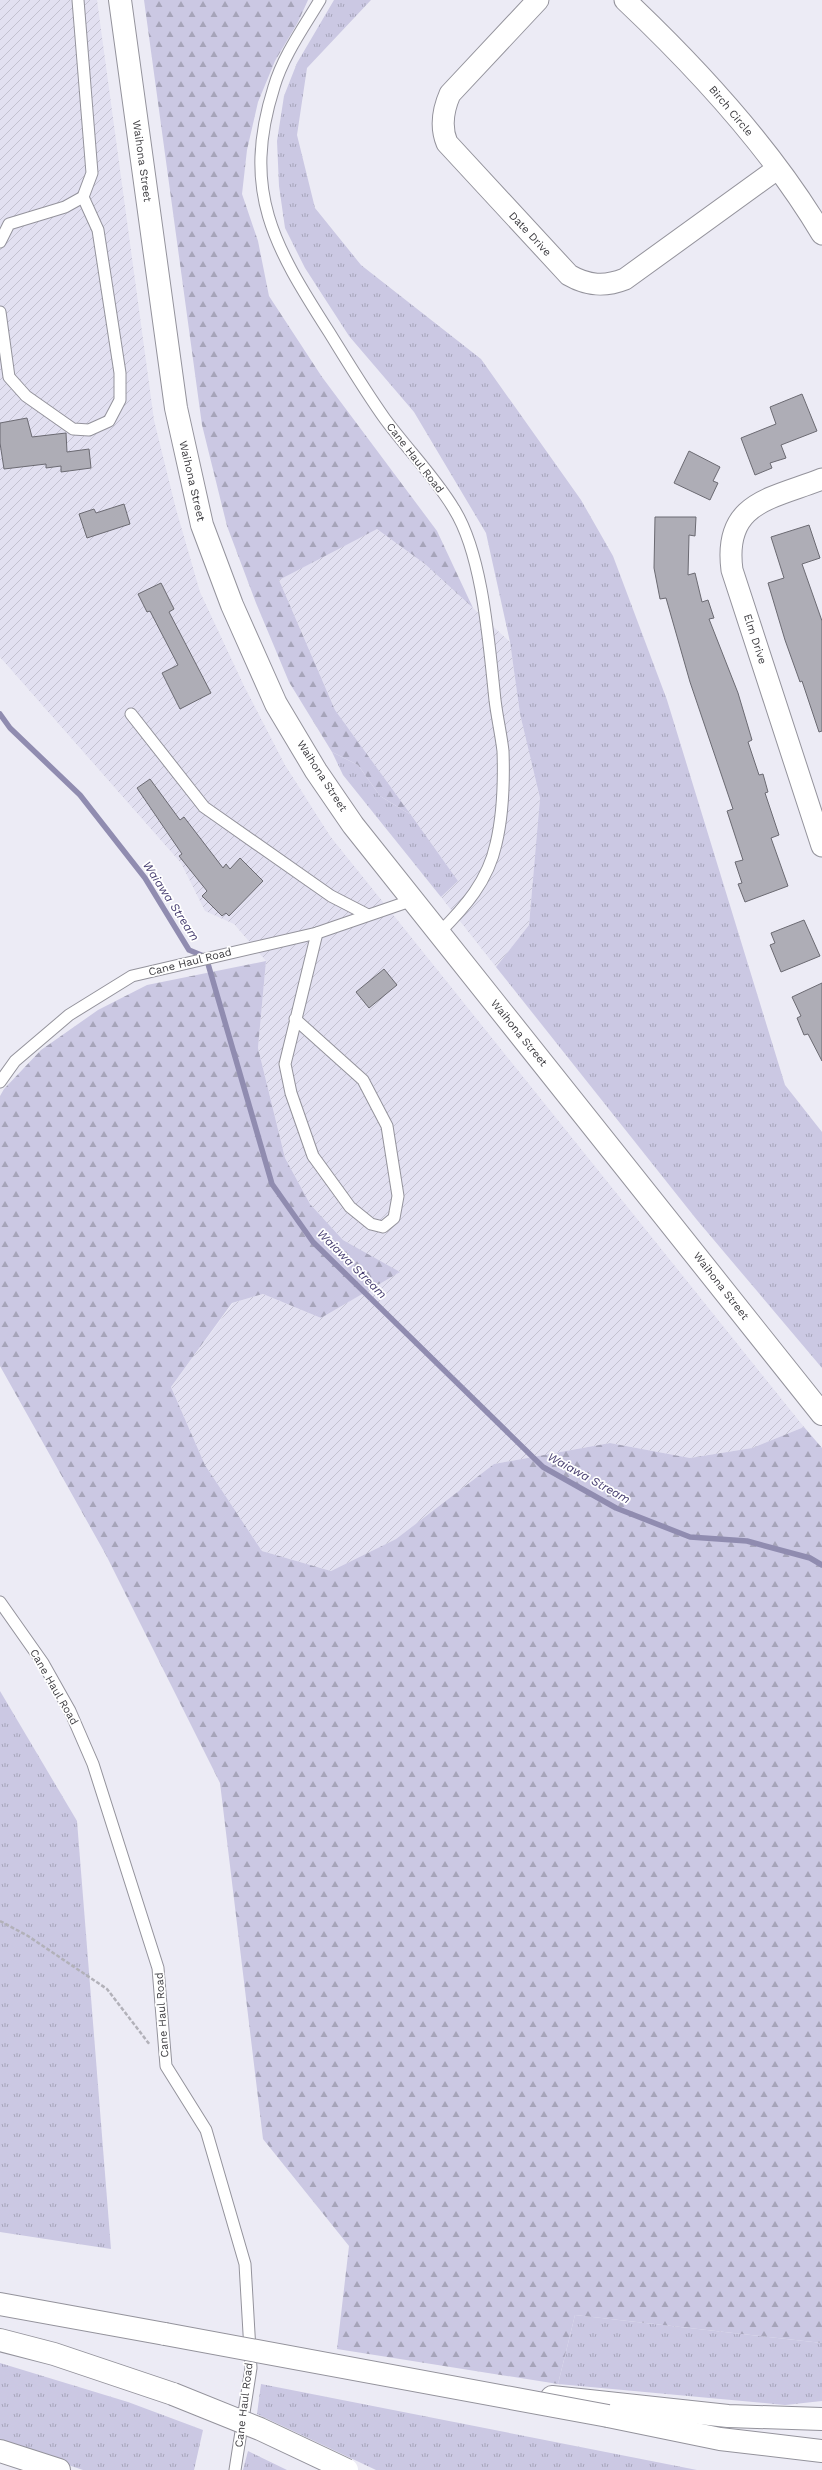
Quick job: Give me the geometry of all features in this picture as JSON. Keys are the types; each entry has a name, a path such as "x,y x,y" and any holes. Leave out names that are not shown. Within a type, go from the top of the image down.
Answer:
{"main road":[{"name":"Waihona Street","path":"120,0 176,408 202,525 232,605 276,704 316,771 353,825 822,1414"},
{"path":"0,2304 463,2388 609,2410 822,2419"},
{"path":"0,2340 54,2354 173,2394 260,2429 346,2470"},
{"path":"609,2410 720,2439 822,2451"},
{"path":"0,2451 59,2470"}],"street":[{"name":"Date Drive","path":"538,0 450,94 445,105 442,125 447,143 569,275 578,281 601,285 625,279 777,169"},
{"name":"Birch Circle","path":"625,0 659,32 731,108 777,169 822,234"},
{"name":"Elm Drive","path":"822,479 761,503 749,510 734,529 730,554 732,570 822,846"}],"lane":[{"path":"0,242 9,224 65,207 83,197 92,173 78,0"},
{"name":"Cane Haul Road","path":"320,0 296,41 275,83 266,114 261,160 264,203 273,234 292,275 384,418 454,509 465,530 473,558 488,630 503,751 501,802 496,844 484,880 463,910 438,933"},
{"path":"0,312 9,377 26,396 73,429 89,430 109,421 120,400 120,373 98,230 83,197"},
{"path":"131,714 204,807 331,896 366,914"},
{"name":"Cane Haul Road","path":"0,1082 15,1062 69,1015 132,976 317,933 366,914 413,900"},
{"path":"295,1019 362,1080 386,1126 398,1196 394,1218 383,1227 372,1224 350,1207 313,1156 291,1093 285,1064 295,1019 317,933"},
{"name":"Cane Haul Road","path":"0,1602 43,1663 70,1711 93,1764 158,1968 166,2066 206,2130 245,2264 251,2368 235,2470"}],"path":[{"path":"0,1921 28,1936 107,1989 166,2066"}],"shaded area":[{"path":"0,0 97,0 154,420 176,509 200,592 244,686 285,765 330,836 804,1427 752,1448 690,1458 610,1443 494,1464 396,1539 331,1571 262,1551 205,1465 171,1387 233,1303 263,1294 321,1318 399,1272 343,1240 310,1204 285,1158 258,1048 266,961 234,924 205,911 181,863 0,657"},
{"path":"377,528 425,564 510,642 520,714 540,798 529,925 496,967 441,897 458,881 335,710 279,580"}],"green space":[{"path":"144,0 308,0 298,22 275,61 258,102 247,150 242,194 258,241 269,296 322,377 437,531 473,608 425,564 377,529 279,580 335,710 411,815 380,796 358,765 332,752 289,682 256,603 227,526 202,425"},
{"path":"334,0 371,0 307,68 297,135 315,208 361,265 481,359 581,500 613,556 667,700 785,1085 822,1132 822,1368 697,1220 496,967 529,925 540,798 520,714 510,642 486,533 414,412 349,336 305,268 285,228 279,186 277,141 284,96 297,63"},
{"path":"332,752 358,765 380,796 411,815 458,881 441,897 343,775"},
{"path":"266,961 258,1048 285,1158 310,1204 343,1240 400,1272 321,1318 263,1294 232,1303 171,1387 205,1465 262,1551 331,1571 396,1539 494,1464 610,1443 690,1458 752,1448 804,1427 822,1448 822,2343 575,2315 558,2384 337,2349 349,2246 263,2139 220,1783 106,1555 0,1366 0,1096 4,1089 41,1050 98,1010 147,985"},
{"path":"0,1691 77,1821 111,2249 0,2232"},
{"path":"575,2315 822,2343 822,2401 785,2405 558,2384"},
{"path":"0,2363 128,2402 203,2430 194,2470 83,2470 0,2442"},
{"path":"261,2384 697,2470 376,2470 257,2414"},
{"path":"248,2451 287,2470 243,2470"}],"building":[{"path":"802,394 817,431 781,445 786,458 770,463 772,468 755,475 741,438 776,424 770,407"},
{"path":"27,418 32,437 66,433 67,452 89,449 91,468 61,472 61,466 46,468 46,464 4,469 0,443 0,423"},
{"path":"689,451 720,467 713,481 718,483 710,500 674,483"},
{"path":"124,504 130,524 87,538 79,514 94,509 96,513"},
{"path":"655,517 696,517 695,536 689,535 688,575 695,573 702,602 708,600 714,618 709,619 738,693 752,740 748,742 759,775 763,774 768,792 765,793 779,835 771,838 788,886 745,902 738,884 742,883 735,862 743,860 727,811 733,809 690,682 666,598 660,599 654,568"},
{"path":"809,525 820,558 802,564 822,621 822,731 819,732 802,681 800,682 785,640 768,583 784,578 771,537"},
{"path":"161,583 174,609 169,612 211,693 180,709 162,673 178,665 150,611 147,612 138,594"},
{"path":"150,779 180,820 184,817 223,868 226,864 230,869 240,858 263,881 229,916 226,913 222,916 202,896 207,891 179,856 182,854 137,788"},
{"path":"804,920 820,956 781,972 770,945 775,943 771,933"},
{"path":"384,969 397,985 369,1008 356,992"},
{"path":"822,983 822,1061 808,1034 804,1035 797,1018 801,1016 792,997"}],"waterway":[{"name":"Waiawa Stream","path":"0,714 10,728 80,795 145,878 189,950 206,957 272,1184 313,1242 543,1467 616,1508 690,1537 747,1541 810,1558 822,1565"}]}
